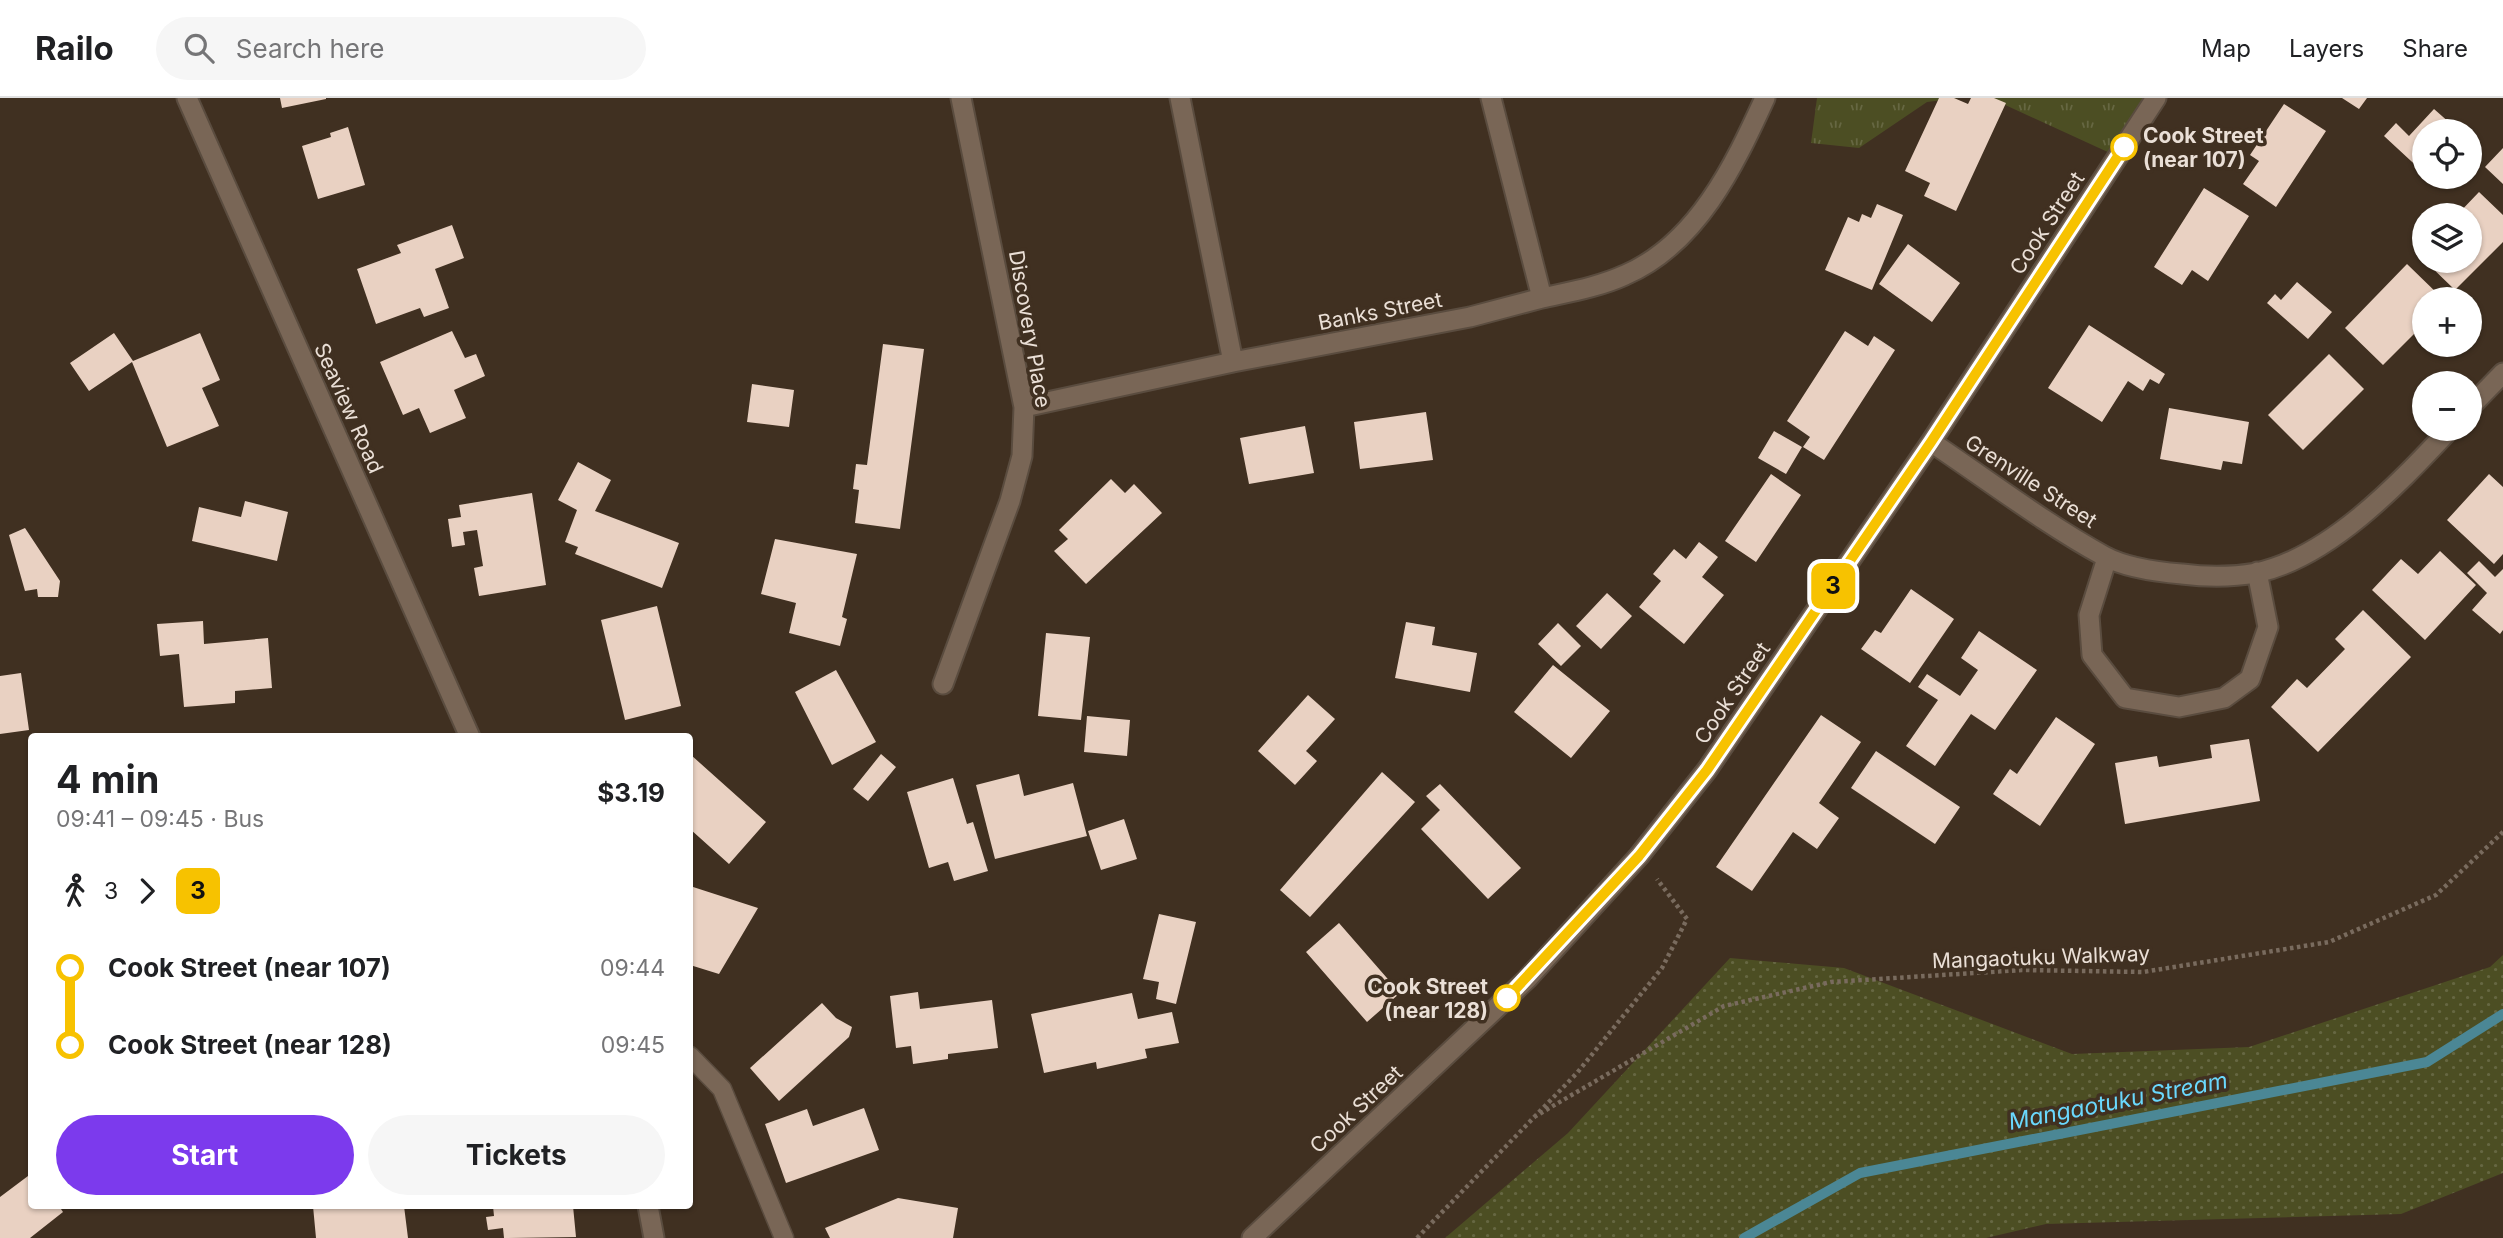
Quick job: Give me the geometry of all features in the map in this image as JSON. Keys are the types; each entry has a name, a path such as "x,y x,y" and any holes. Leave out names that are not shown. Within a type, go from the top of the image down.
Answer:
{"street":[{"name":"Seaview Road","path":"187,98 468,733"},
{"name":"Discovery Place","path":"943,684 1010,501 1022,456 1024,407 961,98"},
{"path":"1180,98 1233,362"},
{"path":"1491,98 1542,298"},
{"name":"Banks Street","path":"1024,407 1233,362 1470,317 1624,276 1653,260 1692,226 1722,182 1765,98"},
{"name":"Cook Street","path":"1252,1238 1527,979 1639,856 1707,770 1931,442 2156,98"},
{"path":"2482,395 2503,373"},
{"name":"Grenville Street","path":"1931,442 2106,558 2155,572 2200,576 2257,572 2298,556 2339,532 2386,496 2439,441"},
{"name":"Grenville Street","path":"2106,558 2089,615 2092,655 2125,698 2179,707 2224,698 2249,679 2267,627 2257,572"},
{"path":"649,1209 654,1238"}],"lane":[{"path":"693,1059 722,1089 784,1238"}],"path":[{"name":"Mangaotuku Walkway","path":"1534,1117 1724,1006 1831,982 2022,970 2143,972 2329,942 2436,895 2503,832"},
{"name":"Mangaotuku Walkway","path":"1417,1238 1577,1073 1662,968 1688,919 1639,856"}],"green space":[{"path":"1817,98 1959,98 1927,102 1859,148 1811,143"},
{"path":"1990,98 2161,98 2123,159"},
{"path":"2503,955 2503,1173 2401,1214 2046,1224 1986,1238 1445,1238 1568,1133 1730,958 1844,968 2072,1054 2249,1047 2490,967"}],"building":[{"path":"280,98 326,98 326,99 282,108"},
{"path":"1939,98 1954,98 1968,104 1971,98 1994,98 2006,103 1956,211 1924,196 1930,183 1905,171"},
{"path":"2342,98 2367,98 2359,109"},
{"path":"2284,104 2326,131 2276,207 2243,184 2259,161 2250,155"},
{"path":"2434,109 2445,119 2425,119"},
{"path":"2396,123 2409,136 2412,133 2412,162 2384,136"},
{"path":"348,127 365,185 318,199 302,146 331,137 330,133"},
{"path":"2503,148 2503,184 2485,167"},
{"path":"2204,188 2249,216 2208,281 2192,270 2182,285 2154,267"},
{"path":"2479,192 2503,215 2503,242 2482,263 2482,203 2468,203"},
{"path":"1877,204 1903,215 1872,290 1825,270 1848,217 1859,222 1862,214 1871,218"},
{"path":"452,225 464,258 435,269 449,308 424,317 420,308 376,324 357,269 401,253 397,245"},
{"path":"1908,244 1960,283 1932,322 1879,284"},
{"path":"2407,264 2412,273 2416,273 2431,287 2412,287 2412,336 2383,365 2345,328"},
{"path":"2437,273 2472,273 2458,287 2452,287"},
{"path":"2297,282 2332,312 2308,339 2267,303 2275,294 2281,300"},
{"path":"2089,325 2165,374 2159,384 2150,379 2143,391 2128,381 2102,422 2048,388"},
{"path":"452,331 465,358 476,354 485,376 454,390 466,418 430,433 419,408 403,415 380,362"},
{"path":"1845,331 1868,346 1874,336 1895,350 1824,460 1803,447 1810,437 1787,421"},
{"path":"114,333 133,361 200,333 220,380 202,388 219,426 167,447 132,362 89,391 70,363"},
{"path":"883,344 924,349 900,529 855,523 859,490 853,489 856,464 867,465"},
{"path":"2329,354 2364,389 2303,450 2268,415"},
{"path":"752,384 794,390 789,427 747,422"},
{"path":"2169,408 2249,422 2242,464 2223,461 2221,470 2160,459"},
{"path":"1426,412 1433,460 1360,469 1354,422"},
{"path":"1305,426 1314,473 1249,484 1240,438"},
{"path":"1774,431 1802,447 1786,474 1758,458"},
{"path":"578,462 611,480 595,511 679,543 662,588 575,554 578,547 565,542 577,510 558,500"},
{"path":"1771,474 1801,495 1756,562 1725,541"},
{"path":"2489,474 2503,487 2503,554 2494,564 2447,520"},
{"path":"1111,479 1125,493 1134,484 1162,513 1086,584 1054,551 1068,539 1059,530"},
{"path":"532,493 546,585 479,596 474,568 483,566 477,530 463,532 465,545 452,547 448,519 461,517 459,505"},
{"path":"245,501 288,512 277,561 192,541 199,507 241,517"},
{"path":"25,528 60,581 58,597 38,597 37,589 25,591 9,535"},
{"path":"775,539 857,554 842,617 847,619 840,646 789,633 796,603 761,594"},
{"path":"1699,542 1718,557 1702,577 1724,595 1684,644 1639,607 1661,581 1653,574 1674,549 1686,559"},
{"path":"2440,551 2476,585 2425,640 2372,590 2401,559 2418,574"},
{"path":"2479,561 2495,577 2503,569 2503,630 2500,634 2472,610 2487,593 2467,573"},
{"path":"1911,589 1954,619 1910,683 1861,649 1875,630 1881,633"},
{"path":"1607,593 1632,616 1601,649 1576,626"},
{"path":"657,606 681,706 625,720 601,620"},
{"path":"2363,610 2411,657 2318,752 2271,707 2297,679 2307,688 2345,649 2335,639"},
{"path":"203,621 204,644 268,638 272,688 235,691 235,703 184,707 179,654 160,656 157,624"},
{"path":"1406,622 1435,627 1432,645 1477,653 1470,692 1395,678"},
{"path":"1558,623 1581,646 1561,666 1538,644"},
{"path":"1979,631 2037,670 1995,730 1971,714 1935,766 1906,746 1938,700 1918,687 1927,674 1960,696 1978,670 1961,658"},
{"path":"1046,633 1090,637 1081,720 1038,716"},
{"path":"1553,665 1610,711 1571,758 1514,712"},
{"path":"836,670 876,742 832,765 795,692"},
{"path":"21,673 29,730 0,734 0,676"},
{"path":"1308,695 1335,719 1306,751 1317,761 1295,785 1258,751"},
{"path":"1821,715 1861,742 1819,803 1839,818 1817,849 1793,832 1752,891 1716,867"},
{"path":"1087,716 1130,720 1127,756 1084,752"},
{"path":"2056,717 2095,744 2040,826 1993,794 2010,769 2017,774"},
{"path":"2249,739 2260,801 2125,824 2115,763 2157,756 2159,767 2212,758 2210,745"},
{"path":"1876,751 1960,807 1935,844 1851,788"},
{"path":"881,754 896,767 868,801 853,789"},
{"path":"693,757 766,822 729,864 693,832"},
{"path":"1382,772 1415,802 1310,917 1280,890"},
{"path":"1019,774 1024,796 1073,783 1087,836 995,859 976,785"},
{"path":"953,778 967,824 973,822 988,871 954,881 948,862 929,868 907,792"},
{"path":"1440,784 1521,868 1488,899 1421,829 1440,810 1426,796"},
{"path":"1124,819 1137,859 1101,870 1088,831"},
{"path":"693,887 758,908 719,974 693,966"},
{"path":"1159,914 1196,922 1176,1004 1156,999 1159,982 1143,979"},
{"path":"1339,923 1400,993 1367,1022 1306,952"},
{"path":"918,992 920,1009 992,1000 998,1048 948,1054 948,1059 913,1064 911,1046 896,1048 890,996"},
{"path":"1132,993 1138,1019 1172,1012 1179,1043 1145,1049 1147,1058 1097,1069 1096,1062 1044,1073 1031,1014"},
{"path":"822,1003 836,1018 852,1027 849,1037 779,1101 750,1068"},
{"path":"864,1108 879,1150 786,1183 765,1124 807,1109 813,1126"},
{"path":"28,1176 28,1209 61,1209 63,1212 30,1238 0,1238 0,1197"},
{"path":"898,1198 958,1208 953,1238 830,1238 825,1228"},
{"path":"313,1209 404,1209 408,1238 316,1238"},
{"path":"493,1209 573,1209 576,1237 504,1238 503,1228 488,1230 486,1217 494,1216"}],"waterway":[{"name":"Mangaotuku Stream","path":"1744,1238 1860,1173 2427,1062 2503,1014"}],"bus line":[{"name":"3","path":"1507,998 1639,856 1707,770 1931,442 2124,147"}],"place":[{"name":"Cook Street (near 107)","path":"2124,147"},
{"name":"Cook Street (near 128)","path":"1507,998"}]}
